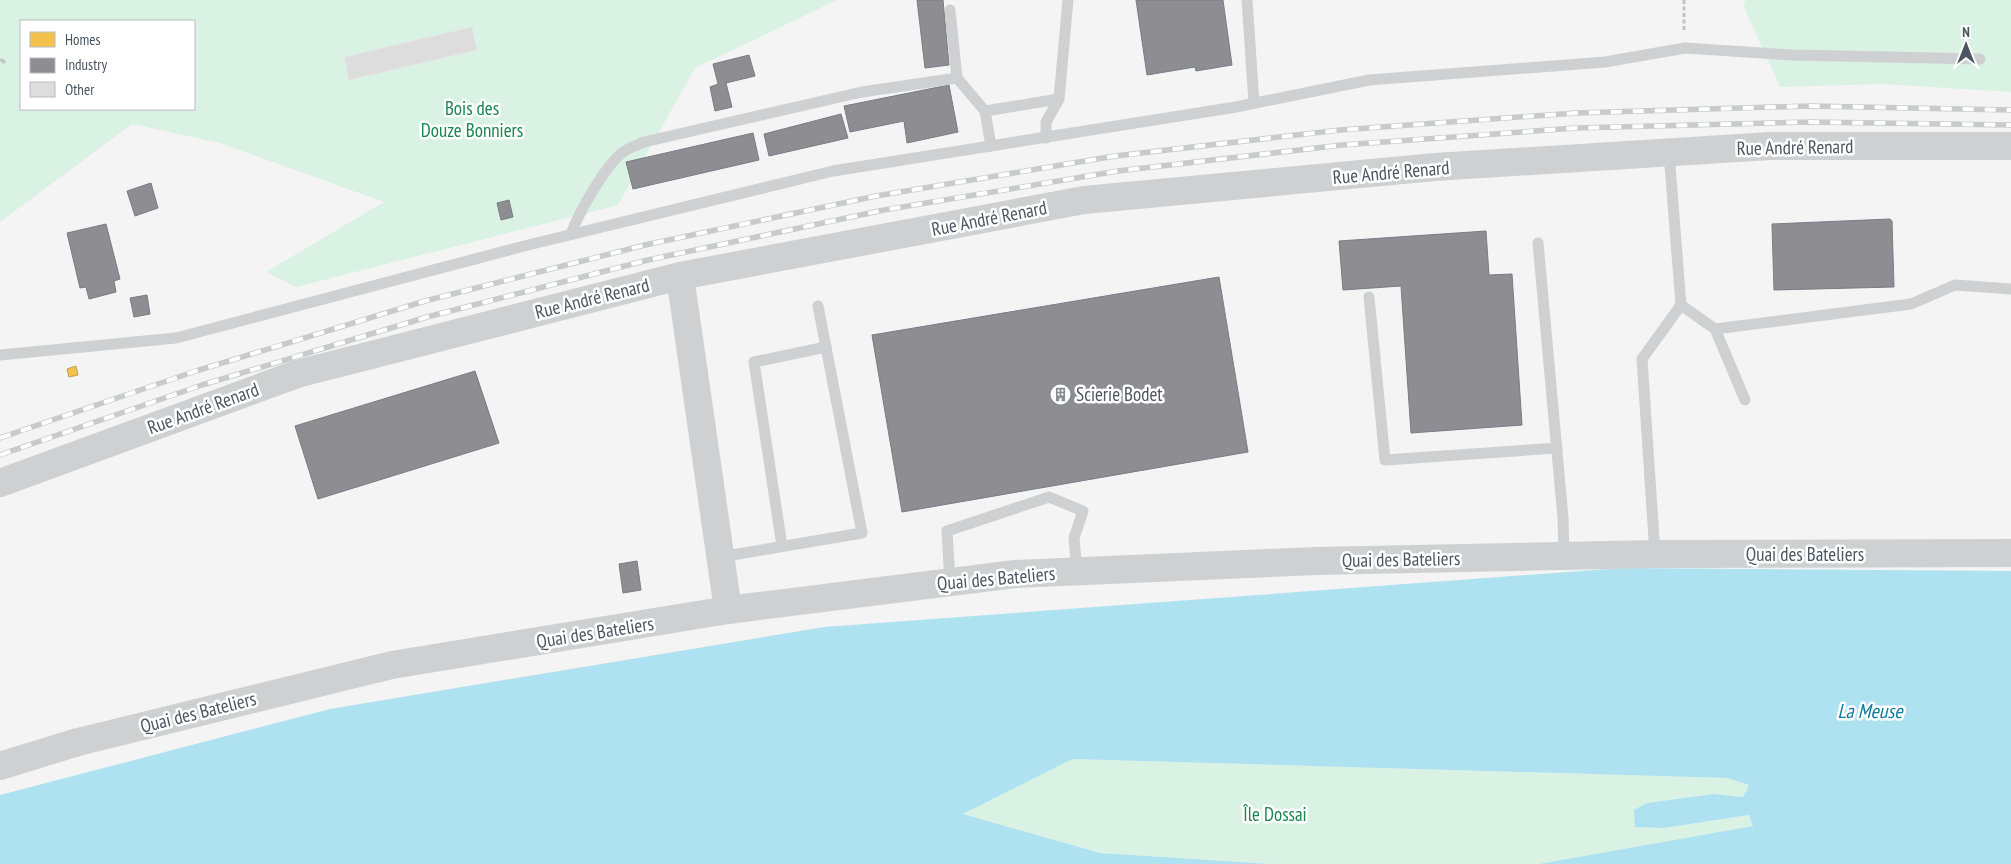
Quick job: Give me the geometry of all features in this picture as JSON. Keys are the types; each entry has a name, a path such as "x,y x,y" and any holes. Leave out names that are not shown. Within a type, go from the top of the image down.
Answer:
{"street":[{"name":"Rue André Renard","path":"0,483 297,374 680,276 1084,200 1436,167 1770,146 2011,146"},
{"path":"680,276 728,610"},
{"name":"Quai des Bateliers","path":"0,766 78,742 392,666 728,610 1016,574 1315,561 1655,554 2011,552"}],"lane":[{"path":"1046,138 1046,122 1059,99 1068,0"},
{"path":"1246,0 1254,103"},
{"path":"950,10 957,78 985,111 991,146"},
{"path":"0,355 176,338 571,234 833,172 1254,103 1369,80 1605,62 1685,48 1792,55 1980,59"},
{"path":"571,234 577,218 601,178 623,152 644,142 862,92 957,78"},
{"path":"985,111 1059,99"},
{"path":"1655,554 1642,359 1681,305 1669,152"},
{"path":"1538,243 1563,518 1564,556"},
{"path":"1715,329 1911,304 1956,285 2011,289"},
{"path":"1369,297 1385,460 1557,448"},
{"path":"1681,305 1715,329 1745,400"},
{"path":"720,556 862,533 818,306"},
{"path":"782,546 754,362 826,348"},
{"path":"950,582 947,531 1049,496 1083,511 1074,538 1076,571"}],"path":[{"path":"1684,0 1685,48"}],"green space":[{"name":"Bois des Douze Bonniers","path":"0,0 837,0 695,68 618,205 296,287 266,272 384,202 220,143 132,124 0,222"},
{"path":"1746,0 2011,0 2011,92 1882,84 1780,87 1743,5"},
{"name":"Île Dossai","path":"1071,759 1727,778 1749,785 1743,797 1713,794 1647,803 1704,822 1749,815 1754,826 1539,864 1271,864 1100,853 963,814"}],"water":[{"name":"La Meuse","path":"1622,568 2011,571 2011,864 1539,864 1753,826 1749,815 1663,828 1635,827 1634,810 1647,803 1713,794 1743,797 1749,785 1727,778 1072,759 963,814 1100,853 1271,864 0,864 0,795 330,709 824,627"}],"building: Homes":[{"path":"76,366 78,375 69,377 67,369"}],"building: Industry":[{"path":"917,0 943,0 949,65 925,68"},
{"path":"1136,0 1223,0 1232,65 1196,71 1195,67 1147,75"},
{"path":"749,55 755,76 726,83 732,107 715,111 710,87 718,84 713,64"},
{"path":"949,85 958,132 907,143 904,121 850,132 844,106"},
{"path":"841,114 848,138 769,156 764,134"},
{"path":"753,133 759,160 633,189 626,162"},
{"path":"151,183 158,208 135,216 127,191"},
{"path":"509,200 513,217 501,220 497,203"},
{"path":"1890,219 1892,221 1894,287 1774,290 1772,224"},
{"path":"106,224 120,279 114,281 116,292 89,299 86,287 80,288 67,233"},
{"path":"1486,231 1489,275 1512,274 1522,425 1411,433 1401,286 1343,290 1339,241"},
{"name":"Scierie Bodet","path":"1219,277 1248,452 902,512 872,335"},
{"path":"147,295 150,314 134,317 130,298"},
{"path":"475,371 499,443 318,499 295,426"},
{"path":"637,561 641,590 623,593 619,564"}],"building: Other":[{"path":"472,27 477,50 349,80 344,57"}],"railway":[{"path":"0,438 196,371 425,301 645,245 876,196 1115,156 1340,130 1576,113 1809,106 2011,110"},
{"path":"0,455 202,385 427,317 648,260 884,210 1118,171 1342,145 1576,128 1810,122 2011,125"}],"place":[{"name":"Scierie Bodet","path":"1060,394"}]}
